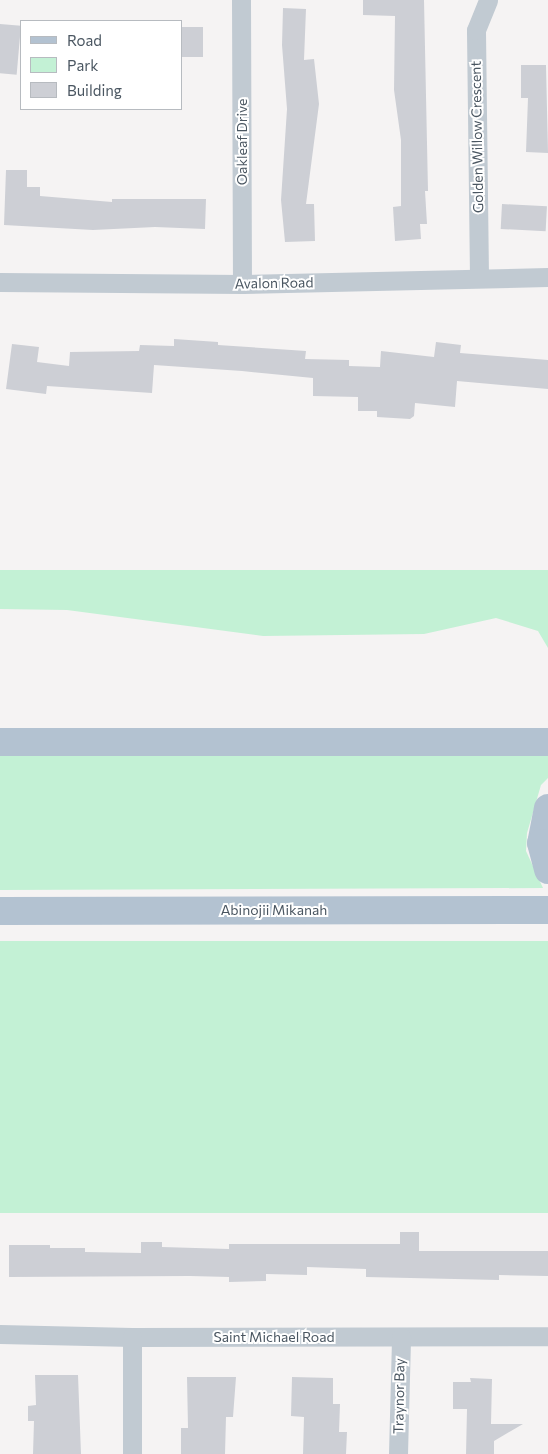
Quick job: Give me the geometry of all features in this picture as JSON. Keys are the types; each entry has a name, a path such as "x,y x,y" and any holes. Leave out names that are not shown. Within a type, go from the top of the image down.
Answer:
{"main road":[{"path":"0,742 548,742"},
{"path":"548,808 541,843 548,870"},
{"name":"Abinojii Mikanah","path":"0,911 548,910"}],"street":[{"name":"Oakleaf Drive","path":"241,0 242,284"},
{"name":"Golden Willow Crescent","path":"479,277 476,30 488,0"},
{"name":"Avalon Road","path":"0,282 242,284 479,277 548,277"},
{"name":"Saint Michael Road","path":"0,1334 132,1337 548,1336"},
{"path":"132,1337 132,1454"},
{"name":"Traynor Bay","path":"398,1454 400,1337"}],"green space":[{"path":"0,570 548,570 548,648 538,631 496,618 424,634 263,636 67,610 0,609"},
{"path":"548,751 548,778 541,785 527,833 526,851 543,888 0,890 0,754"},
{"path":"0,941 548,941 548,1213 0,1213"}],"building":[{"path":"363,0 424,0 428,191 425,191 427,224 420,224 421,239 395,241 393,207 401,206 401,140 394,90 395,16 363,15"},
{"path":"283,8 306,9 304,60 314,59 319,104 306,204 314,204 315,241 285,242 281,200 287,109 282,45"},
{"path":"0,24 20,26 17,75 0,73"},
{"path":"182,27 203,27 203,57 182,57"},
{"path":"521,65 546,65 548,153 526,152 528,98 521,98"},
{"path":"6,170 27,170 27,187 40,187 40,196 112,202 112,199 206,199 205,229 155,227 93,230 4,225"},
{"path":"502,204 547,206 546,231 501,229"},
{"path":"174,339 218,342 218,345 306,351 305,359 349,360 349,366 380,367 381,351 434,357 436,342 461,345 460,353 548,360 548,389 457,381 455,407 415,403 414,416 410,419 377,417 377,411 358,411 358,397 313,396 313,378 242,371 154,365 152,393 47,386 46,394 6,389 12,344 39,347 37,362 69,366 70,352 139,351 140,345 174,346"},
{"path":"400,1232 419,1232 419,1251 548,1251 548,1276 499,1275 499,1280 366,1277 366,1269 307,1267 307,1275 266,1274 266,1281 229,1282 229,1277 190,1276 9,1277 9,1245 50,1245 50,1248 85,1248 85,1252 141,1253 141,1242 162,1242 162,1247 229,1249 229,1244 400,1244"},
{"path":"35,1375 78,1375 81,1454 33,1454 34,1421 28,1421 28,1406 36,1405"},
{"path":"187,1377 236,1377 233,1417 226,1417 225,1454 181,1454 181,1428 188,1428"},
{"path":"292,1377 333,1378 333,1404 340,1404 339,1432 347,1432 346,1454 303,1454 304,1417 291,1416"},
{"path":"470,1378 492,1379 491,1424 523,1424 494,1441 494,1454 466,1454 467,1409 453,1409 453,1382 471,1382"}]}
